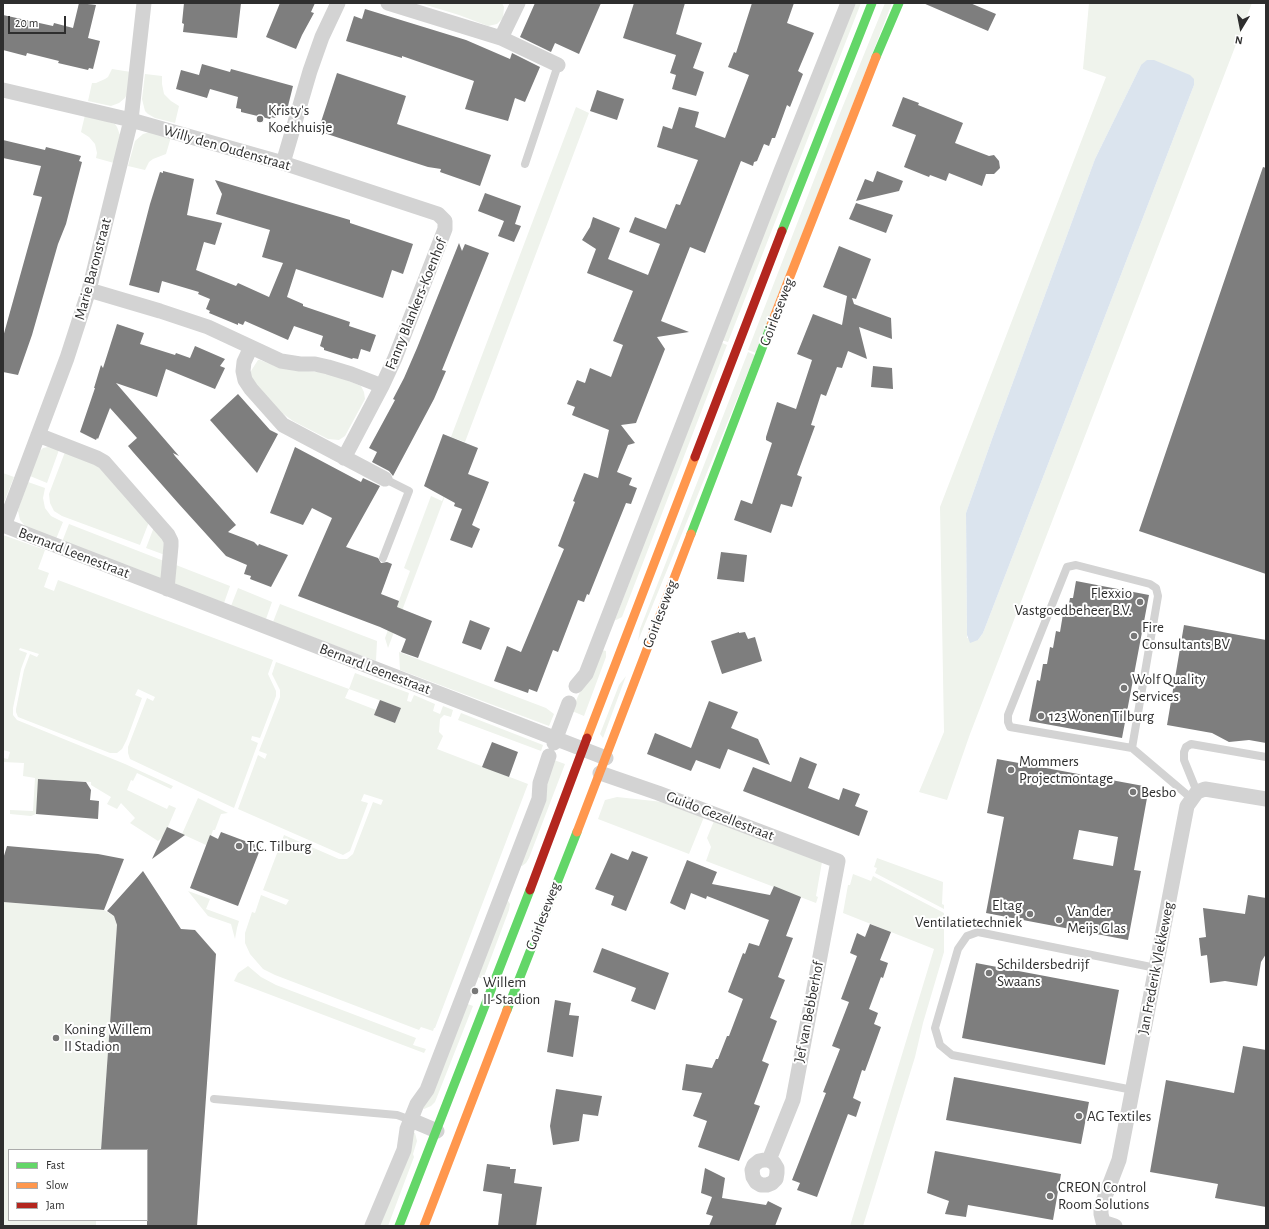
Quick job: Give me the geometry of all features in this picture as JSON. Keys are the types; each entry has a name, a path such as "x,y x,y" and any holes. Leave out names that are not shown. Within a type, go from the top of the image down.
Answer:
{"street":[{"name":"Marie Baronstraat","path":"4,526 67,358 89,290 131,120 144,3"},
{"path":"283,163 310,71 322,37 338,3"},
{"path":"388,3 501,38 558,65"},
{"path":"501,38 518,3"},
{"path":"576,686 586,674 601,637 778,178 848,3"},
{"name":"Goirleseweg","path":"399,1226 532,884 622,645 872,3"},
{"name":"Goirleseweg","path":"424,1226 526,960 600,774 645,653 867,79 899,3"},
{"name":"Willy den Oudenstraat","path":"3,90 131,120 283,163 438,214 446,221"},
{"name":"Fanny Blankers-Koenhof","path":"344,458 395,358 446,229 446,221"},
{"name":"Fanny Blankers-Koenhof","path":"89,290 153,308 208,327 281,361 294,364 315,364 328,367 382,386"},
{"path":"251,347 244,362 243,372 245,380 251,389 283,425 385,479"},
{"path":"38,435 104,462 168,535 171,541 171,546 167,589"},
{"name":"Bernard Leenestraat","path":"4,526 167,589 553,746 583,750 606,758"},
{"path":"601,637 645,653"},
{"path":"372,1226 404,1150 407,1129 417,1104 427,1090 539,799 540,783 569,703"},
{"name":"Guido Gezellestraat","path":"600,774 658,793 838,861"},
{"path":"1194,795 1205,789 1266,799"},
{"name":"Jan Frederik Vlekkeweg","path":"1116,1226 1104,1222 1101,1214 1101,1207 1119,1160 1187,806 1194,795"},
{"path":"560,810 582,818"},
{"name":"Jef van Bebberhof","path":"769,1160 793,1100 838,861"},
{"path":"509,875 532,884"},
{"path":"411,1120 437,1131"}],"lane":[{"path":"525,164 558,65"},
{"path":"384,558 409,490 385,479"},
{"path":"1132,748 1158,596 1156,588 1150,584 1076,565 1067,567 1008,715 1010,727 1132,748 1194,795"},
{"path":"1194,795 1184,760 1184,752 1186,747 1191,744 1266,757"},
{"path":"1133,1090 952,1055 940,1046 935,1028 958,949 967,936 978,932 1156,968"},
{"path":"214,1099 398,1115 411,1120"}],"shaded area":[{"path":"420,3 502,3 504,7 503,18 497,24 488,26"},
{"path":"853,3 861,3 728,342 721,340"},
{"path":"885,3 892,3 756,353 748,350 838,118"},
{"path":"1089,3 1252,3 970,734 947,800 919,792 944,732 940,507 1106,77 1083,69","holes":["1141,65 1194,85 983,633 978,640 967,638 966,513 1095,159"]},
{"path":"1147,60 1154,60 1190,75 1194,79 1194,85 983,633 978,640 970,643 967,635 966,513 1095,159 1141,65"},
{"path":"112,69 131,72 125,98 119,103 111,106 88,101 92,83 96,83 108,77"},
{"path":"145,74 162,76 164,94 179,106 175,123 155,118 145,111 142,99"},
{"path":"576,107 589,113 465,442 451,437"},
{"path":"85,115 115,124 117,127 120,135 114,163 96,158 97,153 95,144 89,137 81,132"},
{"path":"150,132 171,137 166,154 149,162 145,170 128,166 135,141 143,134"},
{"path":"720,342 727,345 622,617 615,620"},
{"path":"748,352 755,355 638,641 640,629"},
{"path":"258,360 284,369 319,372 339,377 361,386 365,399 345,436 339,440 328,439 293,421 282,413 253,381 250,374"},
{"path":"48,447 59,450 47,483 30,476 39,452 43,448"},
{"path":"65,452 95,463 149,522 140,545 62,516 54,511 50,503 49,494"},
{"path":"459,456 388,648 385,638 410,571 404,568 431,496 442,501"},
{"path":"3,473 14,477 3,505"},
{"path":"28,482 45,488 43,498 45,508 51,516 63,522 56,539 26,527 20,520 18,511"},
{"path":"69,524 164,561 162,579 62,542"},
{"path":"154,527 163,537 165,555 146,548"},
{"path":"3,535 45,550 38,569 49,573 44,587 54,591 58,580 273,660 268,674 276,691 276,696 260,738 252,736 251,740 258,743 234,808 130,759 128,747 147,698 153,701 155,697 138,689 135,695 142,698 127,739 122,749 117,753 110,753 18,717 16,709 24,670 30,654 37,657 39,654 20,648 19,650 27,653 21,669 13,708 13,715 17,720 125,764 173,786 171,789 137,773 133,781 131,780 127,790 167,809 169,805 176,808 164,836 158,841 130,823 135,818 121,803 117,809 107,804 111,797 91,785 91,782 39,779 36,814 31,816 10,814 10,810 33,811 35,778 23,776 24,763 3,762 3,758 8,759 10,752 3,750"},
{"path":"176,565 230,586 224,603 174,584"},
{"path":"238,588 272,602 266,619 231,606"},
{"path":"280,604 377,641 376,661 273,622"},
{"path":"602,650 606,651 606,657 584,716 572,711 578,696"},
{"path":"399,652 546,708 554,714 549,726 400,670"},
{"path":"276,662 349,689 355,673 409,693 407,701 411,702 414,695 435,704 433,711 440,714 443,706 453,710 451,717 444,715 440,719 439,732 443,736 437,749 528,784 433,1031 421,1027 419,1030 275,975 263,969 250,954 245,943 245,933 252,912 255,913 261,895 286,905 289,900 263,890 284,835 339,859 347,859 353,854 373,802 381,805 383,800 364,794 361,801 368,803 350,851 343,855 238,809 258,755 265,759 267,754 259,751 280,697 280,690 272,674","holes":["349,689 401,708 395,723 374,715 376,710 345,698"]},
{"path":"626,676 603,738 600,734 619,685"},
{"path":"461,713 543,745 541,751 458,720"},
{"path":"554,760 565,764 529,858 522,866 520,865"},
{"path":"617,797 663,802 704,817 689,854 598,819 605,800"},
{"path":"198,798 228,813 221,814 215,830 213,830 206,845 182,834"},
{"path":"714,821 822,862 816,903 706,861 711,847 707,838"},
{"path":"877,858 943,882 942,904 944,905 944,909 875,873 877,868 874,867"},
{"path":"853,874 871,881 873,876 944,913 944,952 923,1023 915,1057 863,1226 850,1226 934,949 843,913 848,885 850,885"},
{"path":"188,891 210,899 206,909 239,921 235,939 231,924 208,916"},
{"path":"507,899 510,904 509,910 483,979 475,976"},
{"name":"Koning Willem II Stadion","path":"3,902 104,910 114,916 117,926 101,1149 8,1149 8,1221 96,1221 96,1226 3,1226"},
{"path":"248,966 261,977 276,985 416,1038 413,1045 426,1049 424,1053 234,981 238,973"},
{"path":"465,1003 473,1006 435,1102 431,1106 424,1109 421,1107"},
{"path":"412,1132 415,1133 417,1141 413,1154 414,1157 388,1226 379,1226"}],"building":[{"path":"79,3 96,5 88,38 100,41 93,69 89,68 88,70 58,63 59,61 27,53 26,56 3,50 3,15 53,26 54,23 73,28"},
{"path":"184,3 241,3 237,38 183,32 184,24 182,23"},
{"path":"280,3 315,3 311,12 314,13 296,49 266,37"},
{"path":"535,3 601,3 579,54 555,43 551,52 520,37"},
{"path":"634,3 685,3 676,34 702,43 693,68 704,72 696,96 672,89 676,75 670,73 676,55 623,38"},
{"path":"752,3 794,3 787,23 814,33 798,71 803,74 790,107 787,105 775,138 772,138 769,146 764,144 757,161 754,162 753,166 741,161 705,253 690,247 661,321 689,332 657,337 665,349 636,423 621,425 635,443 628,445 617,472 632,478 629,485 637,488 631,504 626,503 589,595 587,594 584,602 578,600 558,652 553,650 537,692 529,689 528,693 494,681 507,646 521,652 564,549 558,546 575,502 573,501 584,473 598,478 609,430 572,415 575,407 567,404 577,380 585,383 590,368 611,377 623,345 613,341 633,291 587,273 596,249 582,240 590,227 593,217 620,228 608,259 648,275 660,244 629,232 635,217 666,229 676,204 680,205 698,160 657,147 663,126 672,129 679,107 699,112 695,127 725,138 749,75 728,67 734,52 736,53"},
{"path":"923,3 970,3 996,14 988,31"},
{"path":"365,9 466,40 510,59 512,53 540,67 525,102 515,98 508,121 465,109 474,81 402,56 402,58 346,41 354,16 362,19"},
{"path":"202,64 230,72 231,69 293,86 287,110 278,107 275,118 271,117 270,119 241,112 241,109 236,108 238,97 210,89 207,98 176,89 181,70 199,75"},
{"path":"337,73 406,96 397,124 491,155 480,186 440,172 441,169 428,167 318,131"},
{"path":"597,90 624,99 617,120 590,111"},
{"path":"903,97 919,103 918,105 963,123 955,143 989,156 994,155 999,161 1000,168 994,174 986,174 982,186 949,173 946,181 930,175 929,177 904,167 916,135 892,126"},
{"path":"3,140 45,150 46,147 81,156 79,161 82,162 66,224 58,244 32,335 18,375 3,372 3,337 42,197 33,195 41,166 3,158"},
{"path":"1263,167 1266,168 1266,574 1139,531"},
{"path":"163,171 194,179 187,215 222,223 215,245 204,242 196,270 236,286 238,283 269,297 283,263 262,257 270,230 216,214 222,194 215,180 350,220 350,223 413,244 403,274 392,270 383,298 296,269 287,297 303,304 303,306 350,322 349,326 376,335 370,352 361,349 358,359 352,359 324,350 324,348 320,346 323,336 294,326 288,340 245,321 243,325 238,323 238,325 209,313 210,311 206,309 210,299 198,294 199,292 162,281 159,293 129,285 150,204 160,172 163,173"},
{"path":"877,171 903,181 899,191 856,201 865,179 873,182"},
{"path":"485,193 521,206 515,224 521,226 514,242 498,236 504,221 478,211"},
{"path":"856,203 893,215 886,233 849,219"},
{"path":"459,243 462,251 465,244 489,253 442,370 446,371 434,399 393,476 389,471 372,462 377,452 369,448 395,400 393,399 417,348"},
{"path":"839,246 871,259 856,299 852,298 854,304 891,318 892,339 859,327 867,359 848,351 842,368 837,367 826,396 821,394 811,425 815,426 797,475 802,477 792,507 781,504 771,533 734,520 741,500 752,504 772,443 766,440 766,437 777,402 796,409 812,360 797,354 813,314 842,325 847,296 823,287"},
{"path":"117,324 144,333 140,344 190,358 195,346 225,359 220,366 225,368 215,389 166,369 157,397 116,383 179,456 173,453 175,456 236,525 228,532 254,542 258,546 259,544 288,555 271,587 250,579 251,576 244,574 247,565 226,556 178,503 128,446 137,438 110,408 98,439 97,438 96,440 80,432 101,365 103,368"},
{"path":"873,366 892,368 893,389 871,387"},
{"path":"238,394 270,430 278,434 257,473 210,420"},
{"path":"443,434 478,448 468,474 489,482 472,525 480,529 472,548 450,540 462,509 454,506 455,503 424,486"},
{"path":"295,447 361,482 363,478 380,486 346,547 378,558 381,563 387,562 392,564 381,594 399,601 397,607 432,621 418,658 401,652 406,639 380,627 298,596 332,518 312,508 303,525 270,513"},
{"path":"721,552 747,555 744,582 717,579"},
{"path":"1076,581 1149,595 1122,738 1029,721 1037,680 1040,681 1043,664 1047,664 1050,647 1053,648 1056,631 1060,632 1063,614 1067,615 1070,598 1073,598"},
{"path":"470,620 490,628 481,650 462,643"},
{"path":"1184,625 1266,640 1266,743 1249,740 1229,742 1212,733 1167,725"},
{"path":"739,632 745,632 748,639 755,637 762,661 722,674 711,641"},
{"path":"380,700 401,708 395,723 374,715"},
{"path":"709,701 738,712 731,728 758,739 770,765 728,749 720,769 696,760 691,771 647,754 655,733 691,748"},
{"path":"492,742 518,752 509,777 482,767"},
{"path":"800,757 817,764 808,788 839,800 843,788 860,794 855,806 868,811 859,836 743,791 753,767 791,782"},
{"path":"997,759 1149,787 1134,870 1141,871 1128,940 986,913 1004,817 987,813","holes":["1079,830 1118,837 1113,866 1073,859"]},
{"path":"38,779 86,782 91,790 90,800 99,801 98,819 36,814"},
{"path":"167,827 185,835 152,859"},
{"path":"221,832 261,847 238,906 190,888 210,835 218,839"},
{"path":"7,846 98,854 124,859 104,910 3,902 3,859"},
{"path":"632,851 648,857 626,911 611,905 614,896 595,889 611,853 628,860"},
{"path":"687,860 717,872 712,884 770,895 774,886 801,897 786,936 793,938 778,977 785,980 770,1018 777,1021 762,1061 769,1064 754,1104 760,1106 739,1161 698,1147 707,1121 693,1116 702,1093 682,1090 686,1064 712,1068 716,1059 718,1059 727,1036 729,1036 743,999 728,992 743,953 745,954 749,943 759,946 769,920 707,896 706,899 691,893 685,910 670,903"},
{"path":"143,871 181,929 195,930 216,954 197,1226 147,1226 148,1149 101,1149 117,925 114,916 107,911"},
{"path":"1248,895 1266,898 1266,954 1261,962 1257,986 1225,981 1210,983 1207,955 1201,956 1199,938 1206,937 1203,908 1245,914"},
{"path":"870,924 891,932 880,960 888,963 869,1009 878,1013 874,1024 881,1027 865,1071 862,1070 853,1098 861,1102 856,1117 848,1114 817,1197 797,1190 800,1183 792,1180 826,1093 823,1092 840,1049 832,1046 849,1002 841,999 857,956 850,953 857,933 865,937"},
{"path":"602,948 669,973 655,1010 631,1001 636,988 593,972"},
{"path":"976,963 1119,990 1105,1065 962,1038"},
{"path":"555,1000 571,1003 569,1015 579,1016 573,1057 547,1052"},
{"path":"1243,1046 1266,1050 1266,1207 1215,1198 1218,1184 1150,1172 1166,1080 1234,1093"},
{"path":"954,1077 1089,1102 1081,1144 946,1120"},
{"path":"556,1089 602,1096 598,1116 583,1114 579,1141 553,1145 550,1126"},
{"path":"935,1151 1061,1174 1053,1220 968,1205 966,1217 945,1214 949,1201 927,1193"},
{"path":"487,1164 516,1169 514,1183 542,1187 536,1226 498,1226 502,1194 483,1191"},
{"path":"705,1168 725,1178 722,1198 766,1205 768,1201 782,1208 775,1226 709,1226 713,1216 706,1214 712,1197 701,1193"}],"traffic: fast":[{"path":"782,231 872,3"},
{"path":"876,57 899,3"},
{"path":"691,534 771,325"},
{"path":"507,1010 577,832"},
{"path":"399,1226 530,890"}],"traffic: slow":[{"path":"771,325 876,57"},
{"path":"587,738 695,457"},
{"path":"577,832 691,534"},
{"path":"424,1226 507,1010"}],"traffic: jam":[{"path":"695,457 782,231"},
{"path":"530,890 587,738"}],"place":[{"name":"Kristy's Koekhuisje","path":"260,119"},
{"name":"Flexxio Vastgoedbeheer B.V.","path":"1140,602"},
{"name":"Fire Consultants BV","path":"1134,636"},
{"name":"Wolf Quality Services","path":"1124,688"},
{"name":"123Wonen Tilburg","path":"1041,716"},
{"name":"Mommers Projectmontage","path":"1011,770"},
{"name":"Besbo","path":"1133,792"},
{"name":"T.C. Tilburg","path":"239,846"},
{"name":"Eltag Ventilatietechniek","path":"1030,914"},
{"name":"Van der Meijs Glas","path":"1059,920"},
{"name":"Schildersbedrijf Swaans","path":"989,973"},
{"name":"Willem II-Stadion","path":"475,991"},
{"name":"Koning Willem II Stadion","path":"56,1038"},
{"name":"AG Textiles","path":"1079,1116"},
{"name":"CREON Control Room Solutions","path":"1050,1196"}]}
